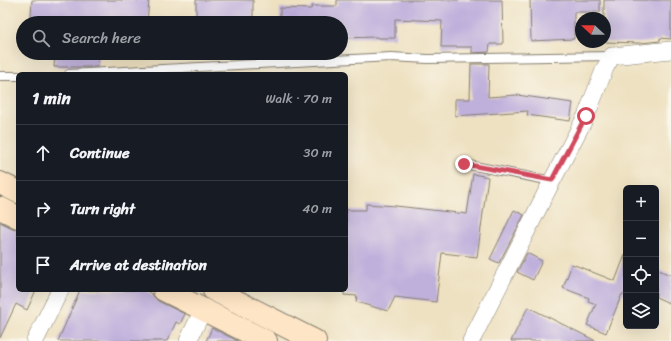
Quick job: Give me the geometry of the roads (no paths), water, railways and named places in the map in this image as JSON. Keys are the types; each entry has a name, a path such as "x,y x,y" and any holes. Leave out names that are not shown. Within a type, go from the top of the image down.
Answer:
{"main road":[{"path":"0,183 16,191"},
{"path":"0,208 16,216"},
{"path":"168,292 266,341"},
{"path":"218,292 315,341"}],"street":[{"path":"471,341 586,116 605,68 612,56 671,50"},
{"path":"35,341 59,292"},
{"path":"188,341 203,310"}],"lane":[{"path":"109,72 391,58 428,59 612,56"},
{"path":"0,76 16,76"},
{"path":"464,164 552,180"}]}
